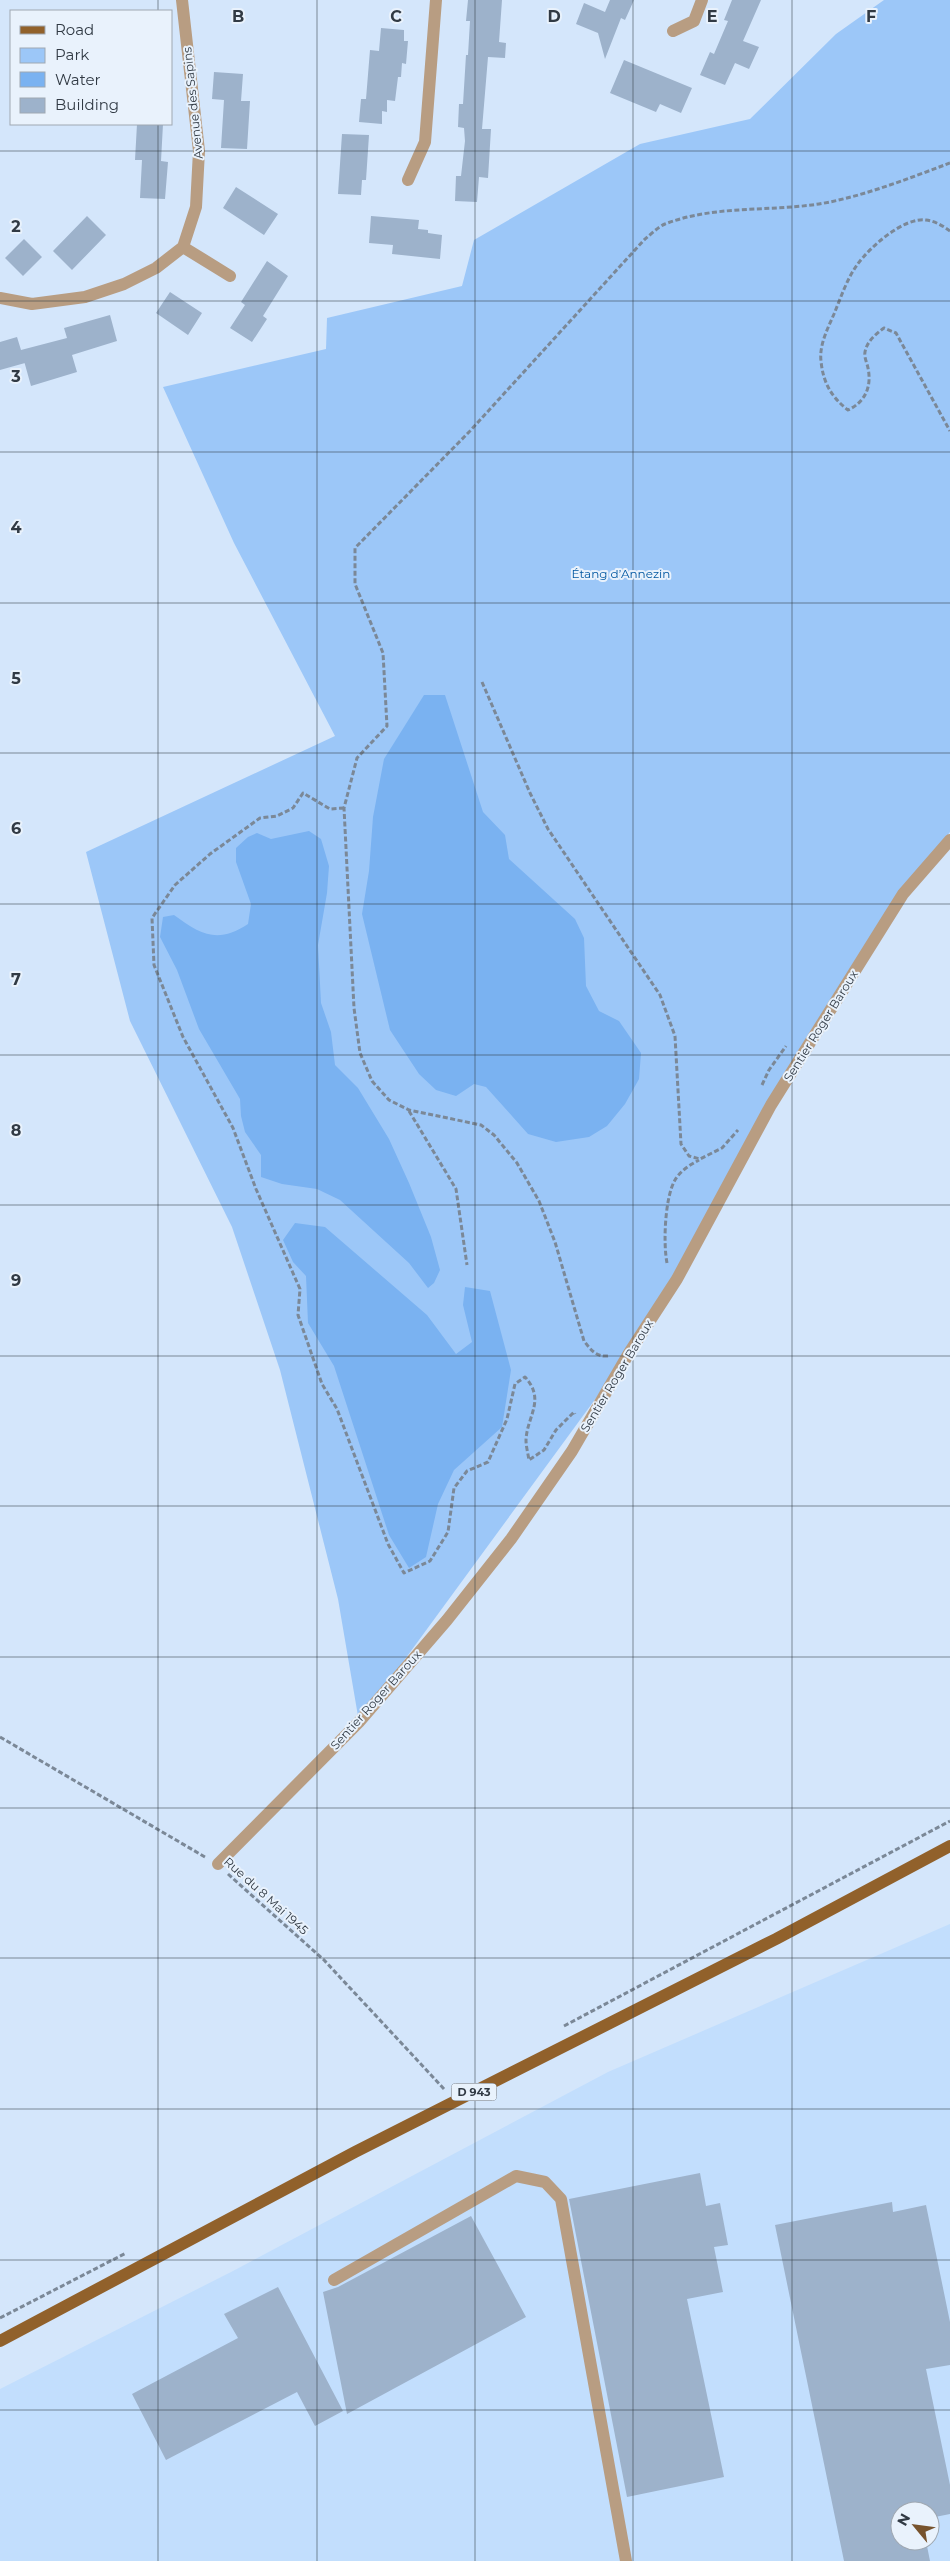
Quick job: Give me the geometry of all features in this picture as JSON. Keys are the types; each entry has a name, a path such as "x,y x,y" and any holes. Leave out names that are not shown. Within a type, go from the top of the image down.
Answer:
{"main road":[{"name":"D 943","path":"0,2341 456,2102 776,1939 950,1846"}],"street":[{"name":"Avenue des Sapins","path":"182,0 200,151 196,208 183,247"},
{"path":"408,180 425,142 436,0"},
{"path":"674,31 694,21 702,0"},
{"path":"0,298 32,304 85,297 124,284 148,272 183,247 230,276"},
{"name":"Sentier Roger Baroux","path":"218,1864 359,1722 447,1620 512,1539 584,1431 629,1353 677,1279 772,1105 903,894 950,840"},
{"path":"334,2280 516,2176 545,2182 560,2200 626,2561"}],"path":[{"path":"629,1353 600,1357 592,1352 584,1341 555,1242 539,1201 517,1163 494,1135 481,1125 409,1110 389,1100 372,1081 360,1053 354,999 344,808 357,758 387,726 383,653 355,584 355,548 470,431 644,240 664,225 696,216 740,210 813,205 892,185 950,163"},
{"path":"950,231 940,224 924,220 909,224 889,234 868,250 856,266 840,300 823,340 820,360 826,384 834,399 848,410 859,405 868,391 870,376 865,353 872,338 884,328 896,333 950,430"},
{"path":"482,682 548,829 660,994 675,1036 681,1144 689,1156 700,1160"},
{"path":"344,808 330,808 303,793 293,808 277,816 260,818 210,854 174,885 152,918 154,966 183,1037 233,1128 256,1189 300,1289 298,1315 322,1384 337,1409 388,1544 404,1573 430,1561 448,1532 454,1488 466,1471 488,1462 507,1418 515,1384 525,1377 533,1386 535,1411 526,1440 529,1460 544,1450 556,1430 574,1412 584,1431"},
{"path":"758,1094 769,1070 787,1045"},
{"path":"409,1110 456,1189 467,1265"},
{"path":"677,1279 668,1267 665,1253 665,1226 674,1181 684,1168 722,1148 742,1125"},
{"name":"Rue du 8 Mai 1945","path":"0,1737 218,1864 324,1960 456,2102"}],"shaded area":[{"path":"950,1924 950,2561 0,2561 0,2389 233,2271 608,2072"}],"green space":[{"name":"Étang d’Annezin","path":"884,0 950,0 950,832 903,894 629,1353 359,1722 338,1599 280,1370 232,1227 130,1021 86,852 335,736 234,543 163,387 326,349 327,318 462,286 474,240 640,144 750,119 836,34"}],"water":[{"path":"424,695 445,695 483,812 505,835 509,859 575,919 584,938 586,986 599,1011 619,1021 641,1053 639,1079 625,1104 607,1126 589,1137 556,1142 528,1134 486,1087 474,1084 456,1096 436,1090 419,1074 390,1030 362,914 369,871 373,817 384,759"},
{"path":"309,831 321,839 329,866 327,893 318,945 321,1003 331,1032 335,1065 358,1088 389,1139 409,1183 431,1237 440,1270 434,1283 428,1288 409,1263 340,1200 317,1189 282,1184 261,1177 261,1155 245,1132 241,1116 240,1099 199,1029 177,970 160,937 163,917 174,915 193,928 210,934 228,934 248,924 251,904 236,862 236,848 248,837 257,833 271,839"},
{"path":"295,1223 325,1227 427,1315 456,1354 472,1342 463,1305 465,1287 490,1291 511,1370 502,1427 454,1470 438,1504 426,1557 409,1568 389,1535 334,1366 308,1323 306,1276 293,1262 283,1240"}],"building":[{"path":"468,0 502,0 499,42 506,43 505,58 488,57 482,129 491,129 488,178 479,177 477,202 455,201 456,176 461,176 465,141 464,128 458,127 459,104 463,104 466,55 468,55 470,21 466,21"},
{"path":"610,0 634,0 625,20 621,18 605,59 598,33 576,24 584,3 605,12"},
{"path":"732,0 761,0 743,41 759,47 749,69 735,63 725,85 700,75 710,52 714,54 728,21 724,20"},
{"path":"381,28 404,30 404,41 408,41 406,64 402,63 401,77 398,77 395,101 387,100 387,112 382,111 382,124 359,122 361,99 366,99 370,50 379,51"},
{"path":"624,60 692,88 681,113 660,104 656,112 610,93"},
{"path":"214,72 243,74 241,101 250,101 247,149 221,148 224,100 212,99"},
{"path":"137,125 163,125 161,161 168,162 165,199 140,198 142,160 135,160"},
{"path":"342,134 369,135 366,180 362,180 361,195 338,194"},
{"path":"236,187 278,214 264,235 223,208"},
{"path":"87,216 106,235 72,270 53,251"},
{"path":"371,216 419,220 418,229 442,235 440,259 392,254 393,245 369,243"},
{"path":"24,239 42,257 23,276 5,258"},
{"path":"267,261 288,276 263,316 267,319 252,342 230,328 245,305 241,302"},
{"path":"170,292 202,313 188,335 156,313"},
{"path":"110,315 117,341 72,355 77,372 31,386 21,350 67,338 64,328"},
{"path":"17,337 25,363 0,370 0,342"},
{"path":"700,2173 706,2206 720,2203 728,2245 714,2247 723,2292 687,2299 724,2477 627,2497 569,2199"},
{"path":"892,2202 893,2212 926,2205 950,2322 950,2365 926,2369 950,2485 950,2514 940,2516 940,2501 890,2501 890,2551 928,2551 930,2561 844,2561 775,2225"},
{"path":"471,2216 526,2317 347,2414 323,2292 338,2287"},
{"path":"278,2287 343,2411 315,2426 297,2392 166,2460 132,2394 238,2338 224,2314"}]}
